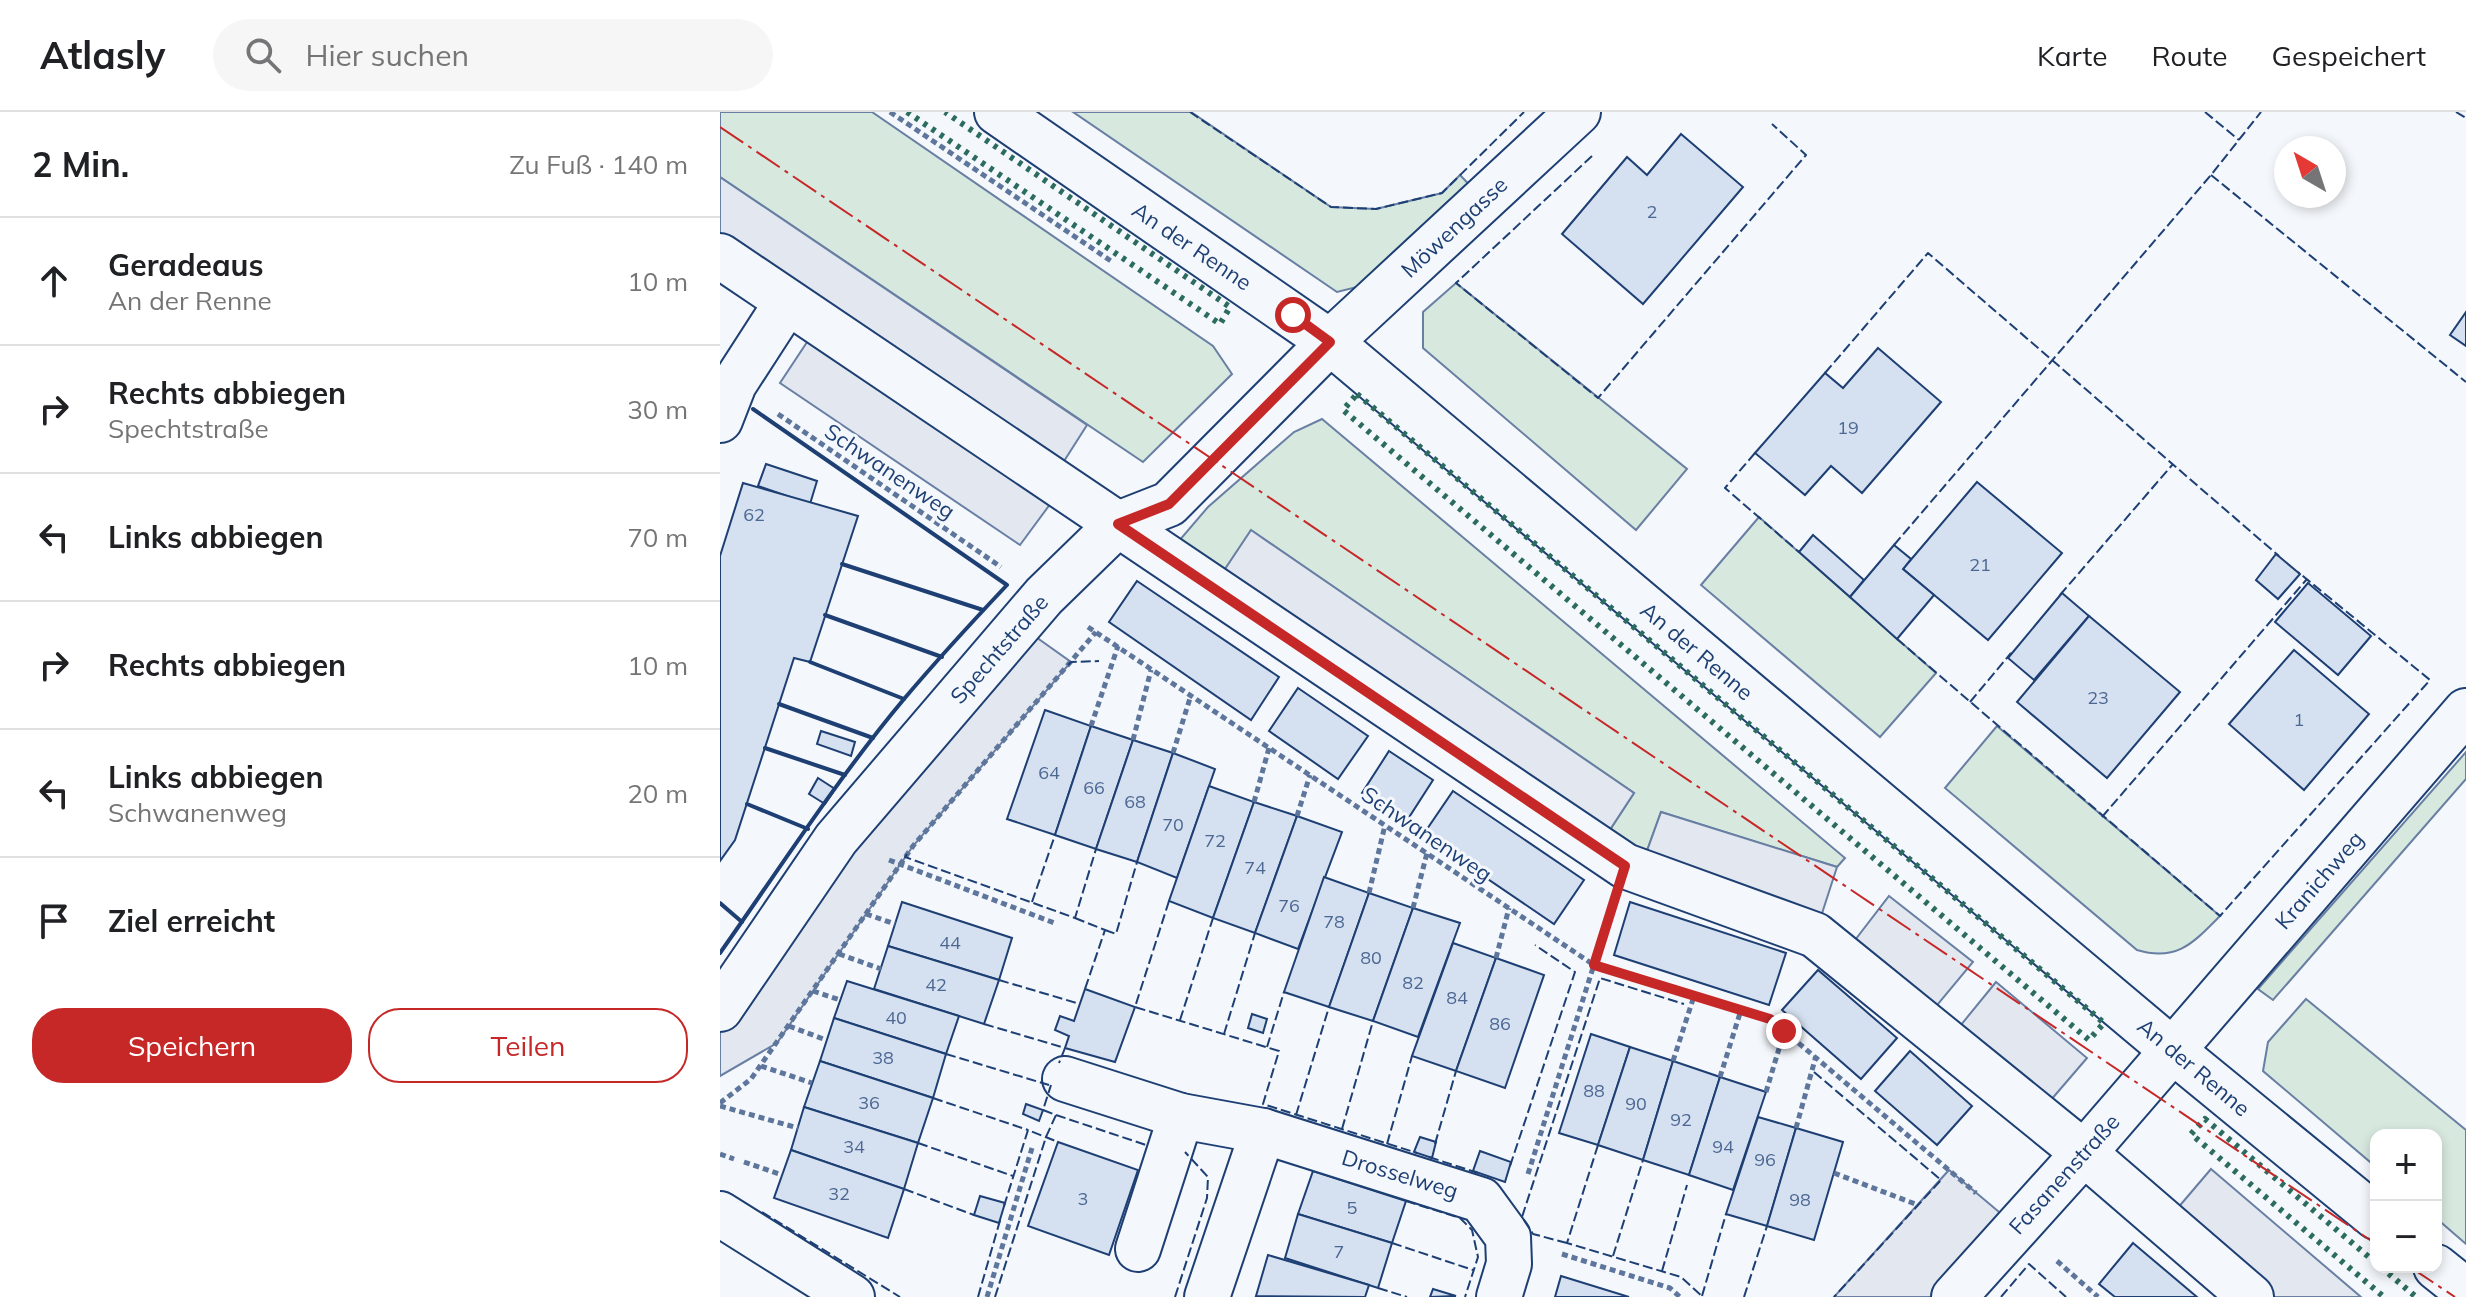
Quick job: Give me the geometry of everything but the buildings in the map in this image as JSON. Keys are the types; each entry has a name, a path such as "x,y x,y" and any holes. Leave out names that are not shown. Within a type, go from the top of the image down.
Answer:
{"street":[{"name":"An der Renne","path":"997,112 1330,342 2172,1050 2370,1212"},
{"name":"Möwengasse","path":"1330,342 1578,112"},
{"path":"720,256 1625,866 1815,935 2084,1153 2251,1297"},
{"path":"727,402 787,302"},
{"name":"Spechtstraße","path":"720,1009 836,839 1044,596 1118,524 1169,504 1330,342"},
{"name":"Kranichweg","path":"2172,1050 2466,711"},
{"name":"Fasanenstraße","path":"1954,1297 2172,1050"},
{"name":"Drosselweg","path":"1065,1079 1181,1116 1263,1131 1481,1200 1508,1237"},
{"path":"1138,1249 1181,1116"},
{"path":"1207,1297 1263,1131"},
{"path":"720,1214 852,1297"},
{"path":"1499,1297 1509,1264 1508,1237"},
{"path":"2442,1272 2466,1291"}],"path":[{"path":"890,112 1122,269"},
{"name":"Schwanenweg","path":"727,402 1044,596 1594,965 1770,1019 2098,1297"},
{"path":"720,1105 751,1079 761,1066 900,864 1096,632"},
{"path":"1091,726 1118,646"},
{"path":"1133,740 1151,670"},
{"path":"1173,753 1191,695"},
{"path":"1254,802 1269,748"},
{"path":"1297,816 1310,774"},
{"path":"1369,893 1385,825"},
{"path":"836,839 1057,924"},
{"path":"1413,908 1427,853"},
{"path":"1625,866 1508,1237 1670,1288 1680,1297"},
{"path":"1496,958 1509,908"},
{"path":"866,914 895,924"},
{"path":"839,954 881,969"},
{"path":"813,991 840,1000"},
{"path":"1673,1061 1694,996"},
{"path":"1720,1077 1741,1010"},
{"path":"789,1026 826,1040"},
{"path":"1766,1092 1784,1031"},
{"path":"1796,1128 1816,1055"},
{"path":"761,1066 812,1083"},
{"path":"720,1105 798,1128"},
{"path":"987,1297 1032,1148"},
{"path":"720,1154 782,1175"},
{"path":"1834,1173 1918,1205"}],"shaded area":[{"path":"720,112 872,112 1213,346 1232,374 1143,462 720,177"},
{"path":"1073,112 1191,112 1331,207 1376,209 1442,193 1460,175 1479,195 1381,281 1337,292"},
{"path":"720,177 1087,425 1052,480 1062,488 1020,545 780,383 819,324 720,251"},
{"path":"1456,283 1687,469 1636,530 1423,348 1423,312"},
{"path":"1322,419 1845,858 1837,867 1661,812 1639,873 1598,848 1634,793 1252,531 1213,587 1166,556 1208,507 1294,432"},
{"path":"1759,517 1936,673 1880,737 1701,585"},
{"path":"1251,530 1634,793 1598,848 1213,587"},
{"path":"1019,625 1071,662 913,846 777,1043 720,1076 720,1009"},
{"path":"1997,726 2220,916 2192,942 2174,952 2163,954 2137,950 1945,788"},
{"path":"2466,752 2466,779 2273,1000 2258,989"},
{"path":"1661,812 1837,867 1815,935 1639,873"},
{"path":"1889,896 1973,962 1923,1022 1842,957"},
{"path":"1996,982 2087,1058 2038,1115 1947,1042"},
{"path":"2306,999 2466,1130 2466,1244 2442,1223 2442,1129 2370,1129 2370,1162 2263,1071 2268,1042"},
{"path":"2211,1169 2361,1297 2251,1297 2165,1223"},
{"path":"1949,1170 2017,1227 1954,1297 1834,1297"}],"hedge":[{"path":"907,112 1220,324 1230,307 945,112"},
{"path":"1357,394 2104,1023 2089,1040 1343,410 1357,394"},
{"path":"2370,1258 2205,1119 2191,1134 2384,1297"},
{"path":"2388,1273 2416,1297"}],"fence":[{"path":"1190,112 1331,207 1376,209 1442,193 1524,112"},
{"path":"2205,112 2239,140"},
{"path":"1894,545 2211,175 2261,112"},
{"path":"2456,112 2466,118"},
{"path":"1592,156 1456,283 1598,398 1806,155 1772,124"},
{"path":"2211,175 2466,382"},
{"path":"1825,373 1928,253 2279,556"},
{"path":"1755,453 1725,488 1799,552"},
{"path":"2060,595 2173,464"},
{"path":"1897,639 2220,916 2430,680 2298,572"},
{"path":"2102,817 2307,579"},
{"path":"1970,702 2011,653"},
{"path":"1068,665 1071,662 1099,661"},
{"path":"1032,902 1055,835"},
{"path":"907,854 905,857 1075,918 1096,849"},
{"path":"1105,930 1116,934 1137,862"},
{"path":"1169,901 1135,1007 1279,1051 1263,1104 1417,1153"},
{"path":"1075,918 1105,930 1085,989"},
{"path":"1180,1020 1213,918"},
{"path":"1224,1034 1255,933"},
{"path":"1510,1166 1575,972 1535,945"},
{"path":"1567,1243 1533,1234 1522,1217 1600,978 1684,1004"},
{"path":"999,980 1080,1004"},
{"path":"1267,1047 1284,992"},
{"path":"1296,1115 1329,1007"},
{"path":"1342,1129 1373,1021"},
{"path":"984,1024 1065,1048 1059,1063"},
{"path":"946,1054 1049,1085"},
{"path":"1387,1144 1412,1056"},
{"path":"1435,1144 1456,1071"},
{"path":"1814,1072 1941,1180 1834,1297"},
{"path":"995,1297 1046,1137 1056,1115 1043,1110 1051,1085"},
{"path":"933,1098 1028,1130"},
{"path":"1056,1115 1146,1145"},
{"path":"1004,1206 1028,1130 1058,1142"},
{"path":"918,1143 1013,1176"},
{"path":"1598,1145 1567,1243 1681,1277 1703,1297"},
{"path":"1175,1297 1207,1198 1208,1177 1185,1152"},
{"path":"1429,1157 1478,1173"},
{"path":"1613,1256 1643,1160"},
{"path":"1662,1271 1687,1185"},
{"path":"904,1189 974,1215"},
{"path":"1406,1201 1460,1218 1472,1230 1478,1257 1465,1297"},
{"path":"762,1212 900,1297"},
{"path":"1702,1296 1726,1214"},
{"path":"978,1297 1001,1217"},
{"path":"1744,1297 1767,1226"},
{"path":"1392,1243 1473,1270"},
{"path":"2001,1297 2029,1264 2066,1297"},
{"path":"1378,1288 1407,1297"}],"wall":[{"path":"720,953 879,729 1007,585 753,409"},
{"path":"842,564 983,610"},
{"path":"825,615 942,657"},
{"path":"810,662 904,699"},
{"path":"779,704 873,738"},
{"path":"765,748 845,775"},
{"path":"747,804 808,829"},
{"path":"720,903 742,922"}],"power":[{"path":"720,127 2370,1240"},
{"path":"2419,1273 2455,1297"}],"route":[{"path":"1293,315 1330,342 1169,504 1118,524 1625,866 1594,965 1770,1019 1784,1031"}]}
